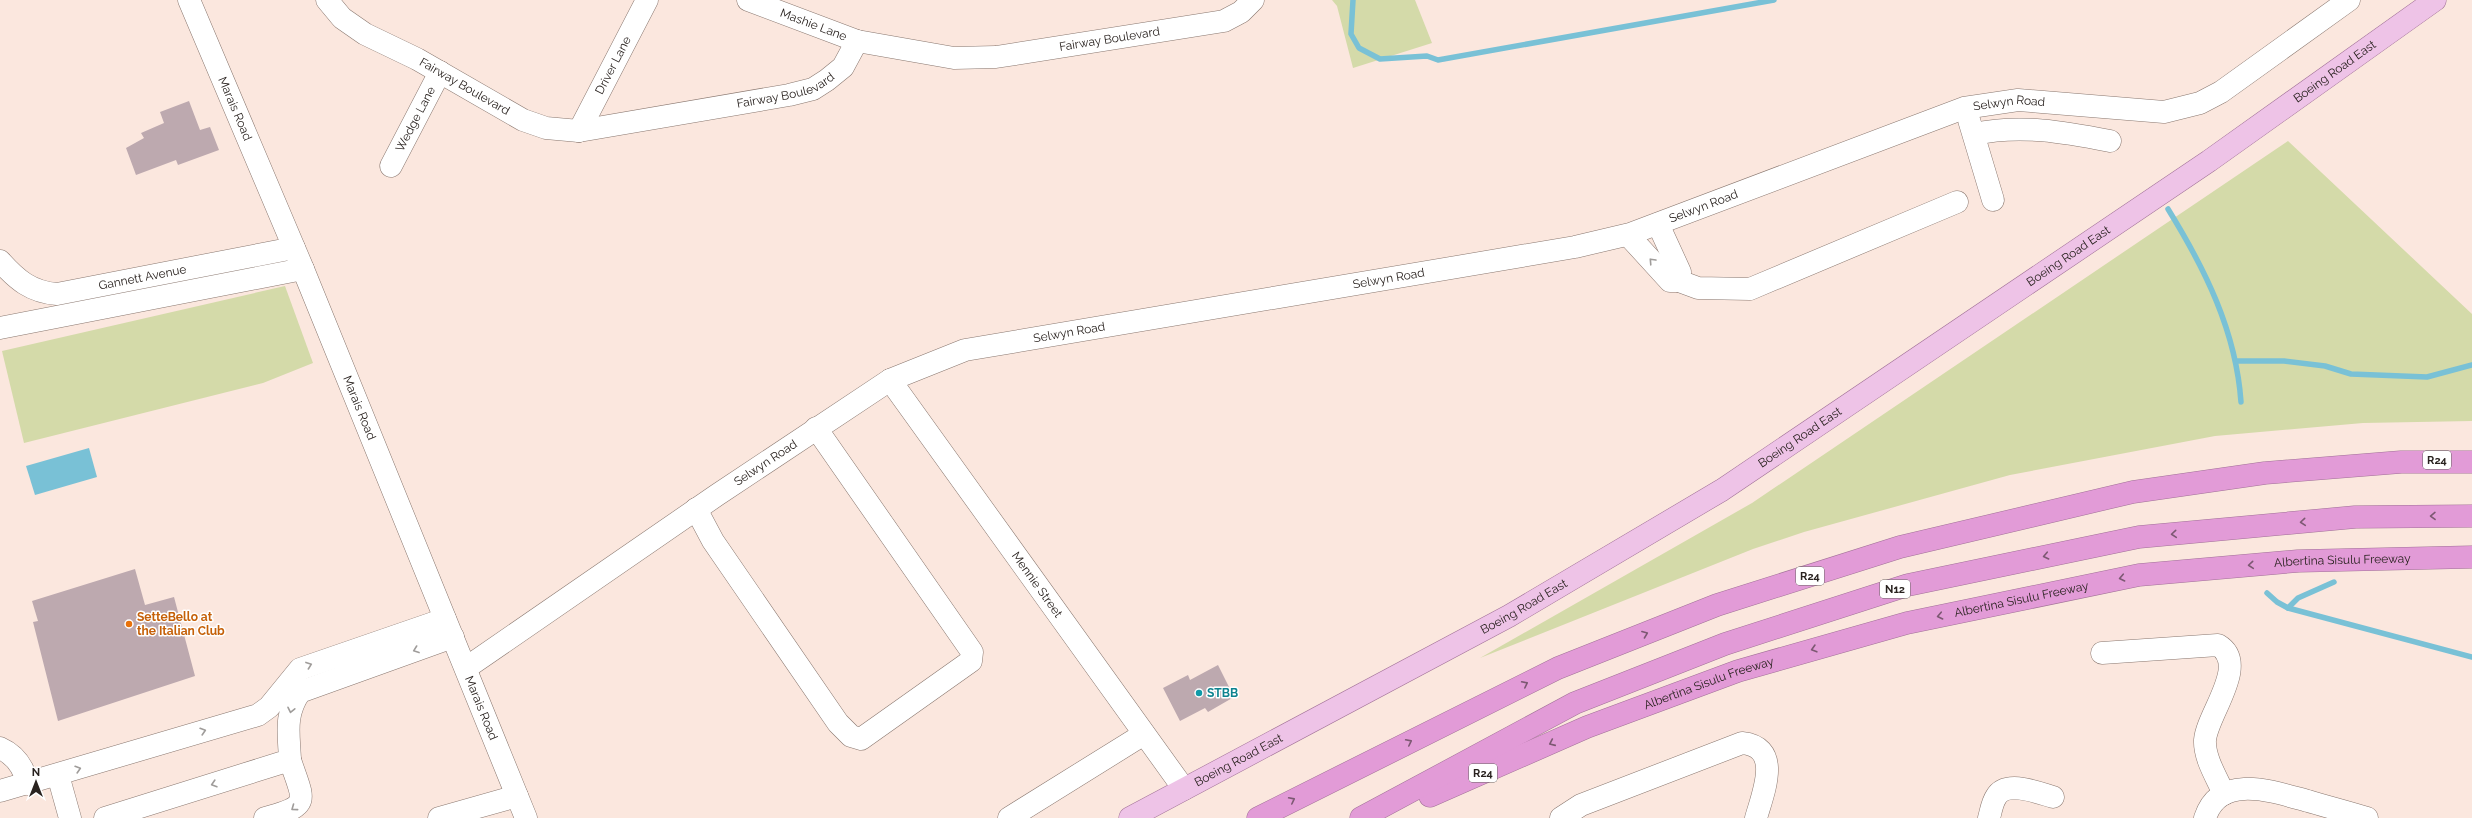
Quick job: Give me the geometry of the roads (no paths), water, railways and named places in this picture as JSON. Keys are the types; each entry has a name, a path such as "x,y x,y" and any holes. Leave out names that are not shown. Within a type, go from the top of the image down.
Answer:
{"highway":[{"name":"R24","path":"1258,818 1558,668 1717,605 1900,547 2133,492 2265,473 2401,462 2472,459"},
{"path":"2401,462 2472,462"},
{"name":"N12","path":"1361,818 1575,703 1725,644 1908,585 2139,537 2355,517 2472,516"},
{"name":"Albertina Sisulu Freeway","path":"1378,818 1587,727 1738,671 1907,623 2139,575 2298,561 2472,557"}],"main road":[{"name":"Boeing Road East","path":"1130,818 1509,616 1722,490 2203,165 2435,0"}],"street":[{"name":"Marais Road","path":"190,0 303,269 526,818"},
{"name":"Fairway Boulevard","path":"327,0 342,18 365,34 440,72 523,120 546,128 579,131 789,95 813,88 843,67 857,41 954,58 996,57 1224,21 1241,12 1253,0"},
{"name":"Driver Lane","path":"579,131 646,0"},
{"name":"Mashie Lane","path":"748,0 857,41"},
{"name":"Selwyn Road","path":"466,668 696,509 890,380 965,350 1575,247 1628,235 1964,108 2018,100 2150,112 2183,108 2200,103 2221,92 2349,0"},
{"name":"Wedge Lane","path":"391,166 440,72"},
{"path":"1964,108 1974,134 1993,200"},
{"path":"1974,134 1999,129 2055,131 2110,141"},
{"path":"1628,235 1670,281 1679,281 1698,288 1750,290 1957,202"},
{"path":"1658,224 1680,272 1679,281"},
{"name":"Gannett Avenue","path":"0,261 21,283 32,289 57,294 294,248"},
{"path":"0,328 303,269"},
{"name":"Mennie Street","path":"890,380 1184,789"},
{"path":"696,509 713,541 838,723 851,736 861,739 971,661 972,652 816,428"},
{"path":"265,818 292,811 299,804 302,794 290,760 288,725 291,705 300,692 449,628"},
{"path":"0,791 258,715 269,706 300,669 449,628"},
{"path":"2102,653 2218,645 2224,648 2229,656 2231,668 2205,738 2206,752 2224,794"},
{"path":"1009,818 1144,734"},
{"path":"1561,818 1581,806 1742,743 1754,744 1761,749 1768,767 1756,818"},
{"path":"0,748 9,753 23,767 28,784"},
{"path":"105,818 290,760"},
{"path":"58,775 70,818"},
{"path":"1989,818 1996,795 2001,791 2012,788 2022,789 2053,797"},
{"path":"2205,818 2209,807 2224,794 2243,789 2266,789 2368,818"},
{"path":"439,818 517,796"}],"water":[{"path":"89,448 97,477 35,495 26,466"}],"waterway":[{"path":"1353,0 1351,34 1359,48 1380,59 1427,56 1438,60 1774,0"},
{"path":"2168,209 2194,254 2216,301 2233,350 2241,402"},
{"path":"2236,361 2284,361 2325,366 2351,374 2427,377 2472,365"},
{"path":"2288,608 2298,598 2334,582"},
{"path":"2267,593 2277,602 2288,608 2472,657"}],"place":[{"name":"SetteBello at the Italian Club","path":"129,624"},
{"name":"STBB","path":"1199,693"}]}
